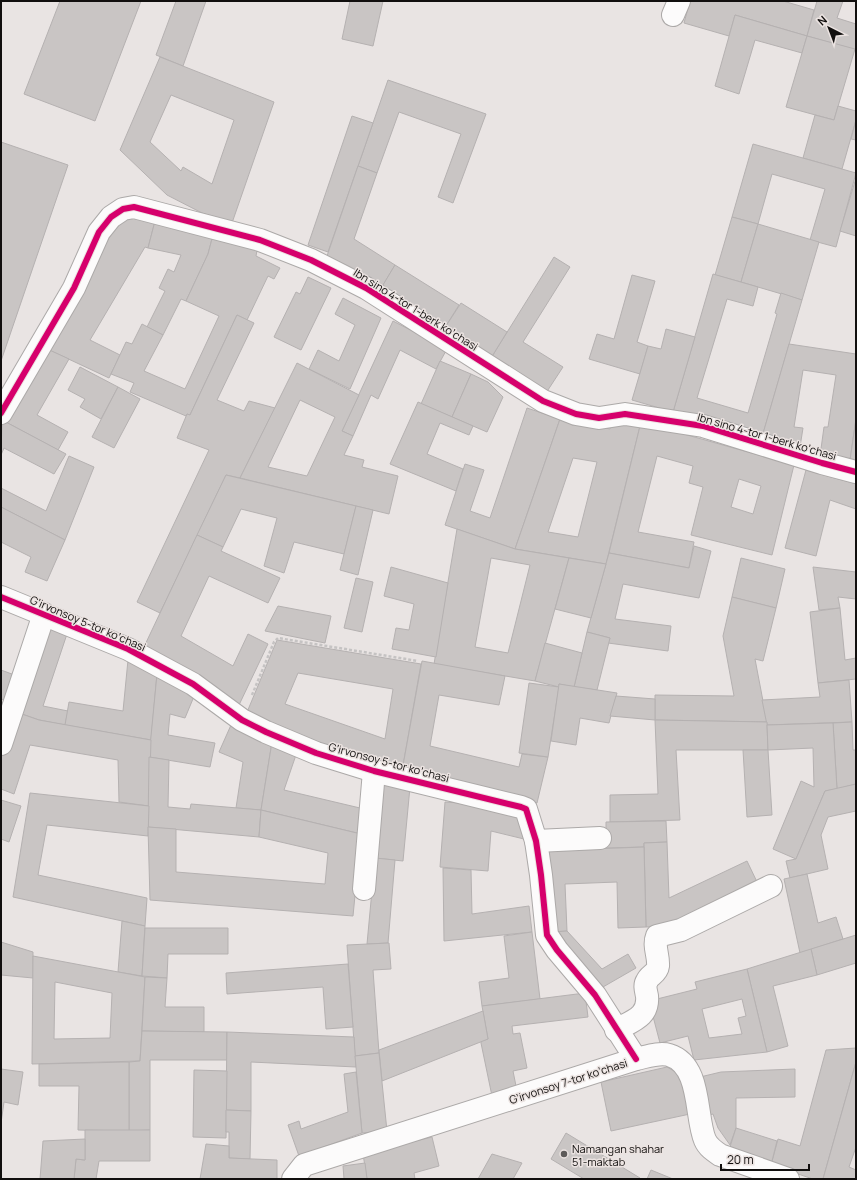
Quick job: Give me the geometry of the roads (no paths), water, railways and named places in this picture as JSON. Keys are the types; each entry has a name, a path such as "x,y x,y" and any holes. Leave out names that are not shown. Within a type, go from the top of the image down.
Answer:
{"street":[{"name":"Ibn sino 4-tor 1-berk koʼchasi","path":"1,413 74,288 99,232 111,217 123,209 134,207 260,240 311,260 366,288 543,401 576,414 598,418 625,414 703,426 856,472"},
{"name":"Gʼirvonsoy 5-tor koʼchasi","path":"1,597 128,649 193,684 242,720 266,732 316,752 374,771 526,809 529,814 536,841 547,935 595,995 636,1059"},
{"path":"1,744 44,614"},
{"path":"364,889 374,771"},
{"path":"536,841 600,838"},
{"path":"616,1030 642,1015 646,1010 648,1005 645,985 647,979 656,971 658,966 655,941 657,936 681,930 771,886"},
{"name":"Gʼirvonsoy 7-tor koʼchasi","path":"293,1179 304,1165 636,1059 663,1054 671,1056 680,1062 688,1071 697,1094 705,1139 711,1149 720,1155 788,1179"}],"place":[{"name":"Namangan shahar 51-maktab","path":"564,1154"}]}
